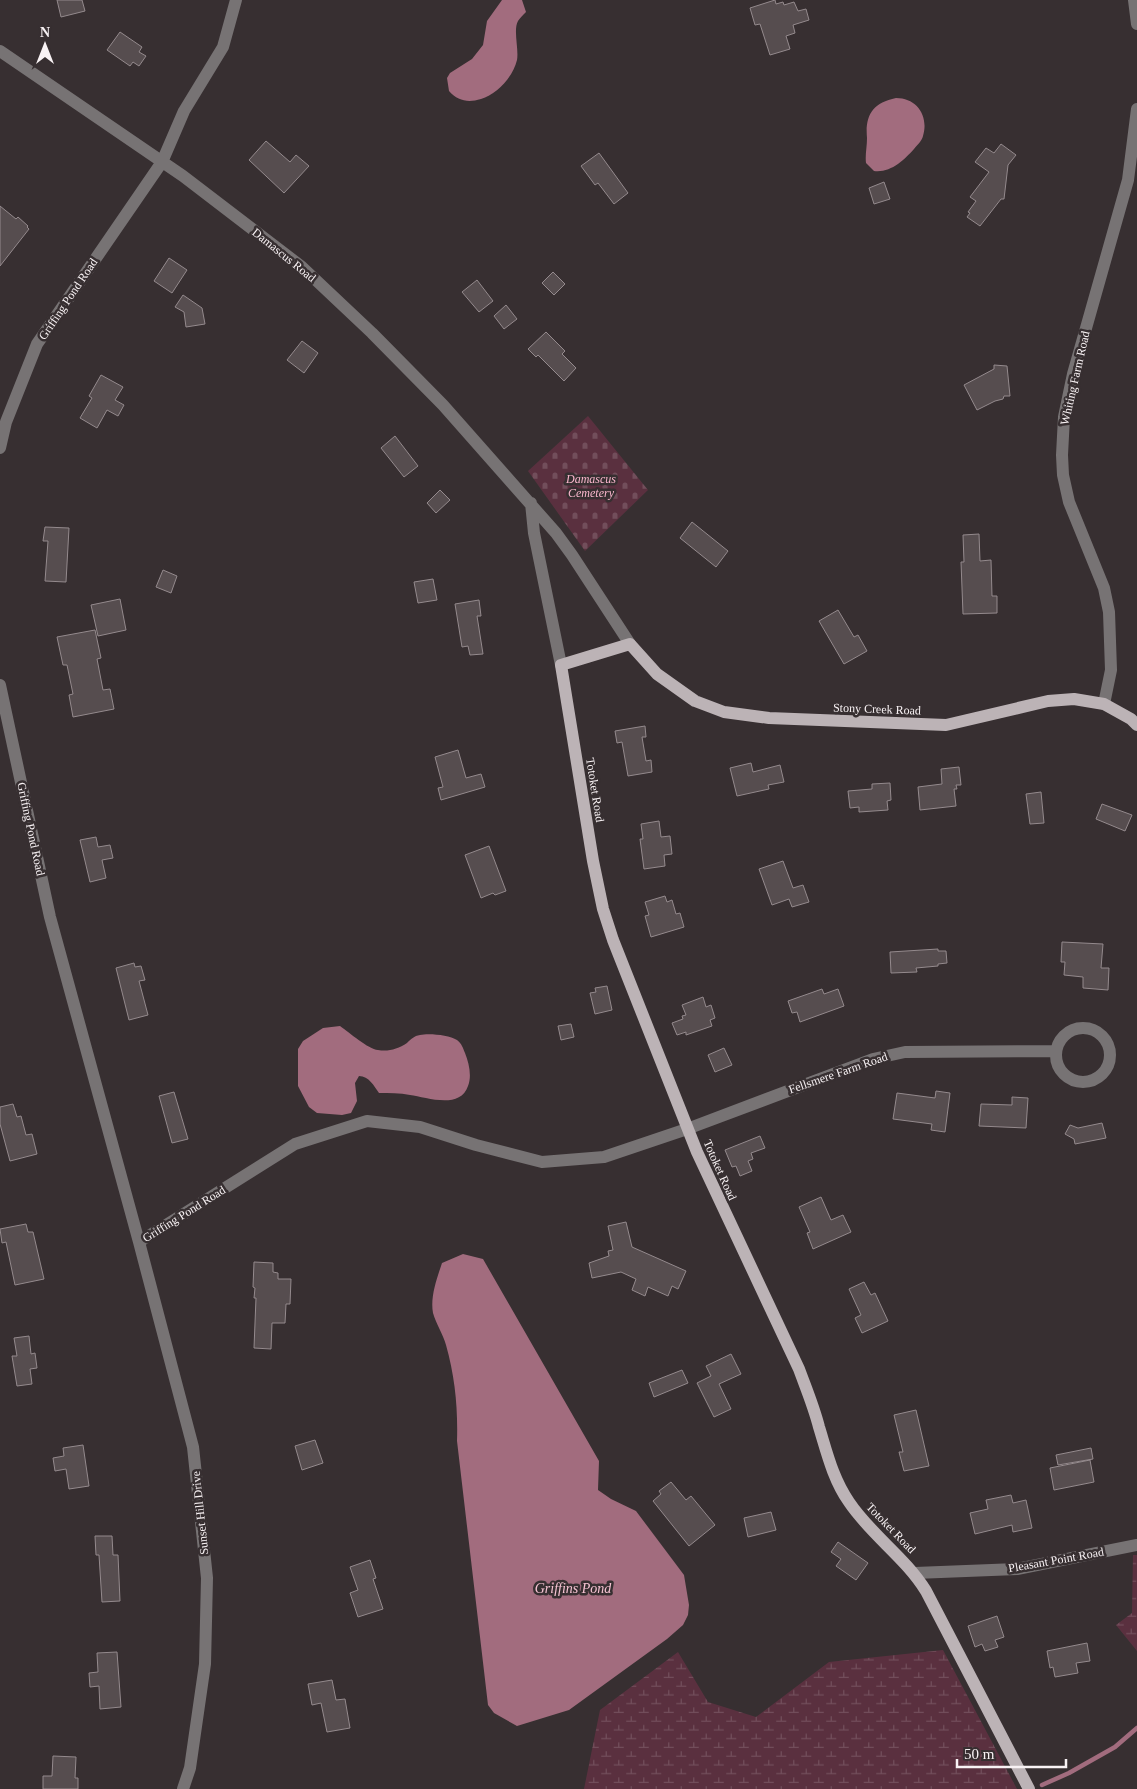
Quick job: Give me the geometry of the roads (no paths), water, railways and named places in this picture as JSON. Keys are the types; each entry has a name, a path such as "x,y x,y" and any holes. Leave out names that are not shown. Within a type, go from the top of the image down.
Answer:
{"main road":[{"name":"Stony Creek Road","path":"630,644 656,674 695,701 724,712 769,718 946,725 1048,701 1074,699 1104,704 1131,719 1137,725"},
{"path":"561,665 630,644"},
{"name":"Totoket Road","path":"561,665 592,861 603,909 613,940 687,1129 799,1369 810,1398 832,1471 840,1488 859,1516 915,1573 940,1616 1029,1789"}],"street":[{"name":"Griffing Pond Road","path":"0,448 6,422 37,344 162,162 184,111 223,47 236,0"},
{"path":"1134,0 1137,24"},
{"name":"Damascus Road","path":"0,51 162,162 302,267 392,352 531,503"},
{"name":"Whiting Farm Road","path":"1104,704 1111,670 1109,612 1104,588 1070,502 1062,455 1064,417 1074,374 1128,180 1137,110"},
{"name":"Stony Creek Road","path":"531,503 572,555 630,644"},
{"name":"Totoket Road","path":"531,503 534,533 561,665"},
{"name":"Griffing Pond Road","path":"0,685 50,917 139,1242 295,1144 367,1121 420,1127 476,1145 542,1162 604,1157 687,1129"},
{"path":"1086,1027 1097,1031 1105,1038 1110,1047 1111,1058 1107,1068 1100,1077 1080,1082 1070,1079 1061,1072 1056,1062 1056,1051 1059,1041 1066,1033 1076,1028 1086,1027"},
{"name":"Fellsmere Farm Road","path":"687,1129 882,1056 905,1052 1056,1051"},
{"name":"Sunset Hill Drive","path":"139,1242 193,1447 207,1578 205,1664 190,1768 183,1789"},
{"name":"Pleasant Point Road","path":"915,1573 1017,1569 1137,1545"}],"water":[{"path":"502,0 522,0 526,12 517,25 517,60 515,66 504,84 487,97 468,101 460,99 449,91 447,78 450,73 472,59 483,45 487,21"},
{"path":"896,98 910,101 920,110 924,122 922,138 897,165 886,170 874,171 866,163 867,123 876,107 881,103"},
{"path":"340,1026 369,1047 382,1051 397,1048 420,1035 439,1035 453,1038 464,1049 468,1061 470,1074 468,1086 458,1098 442,1100 402,1094 379,1093 368,1080 363,1076 359,1076 355,1083 357,1101 351,1113 342,1115 317,1113 309,1107 298,1086 298,1049 303,1041 323,1028"},
{"name":"Griffins Pond","path":"463,1254 483,1259 599,1461 598,1490 611,1499 636,1511 684,1575 689,1605 688,1615 683,1625 667,1639 569,1710 517,1726 494,1713 488,1705 457,1441 454,1381 446,1345 432,1307 433,1294 442,1263"}],"waterway":[{"path":"1042,1785 1069,1773 1115,1747 1137,1728"}],"park label":[{"name":"Damascus Cemetery","path":"591,486"}]}
